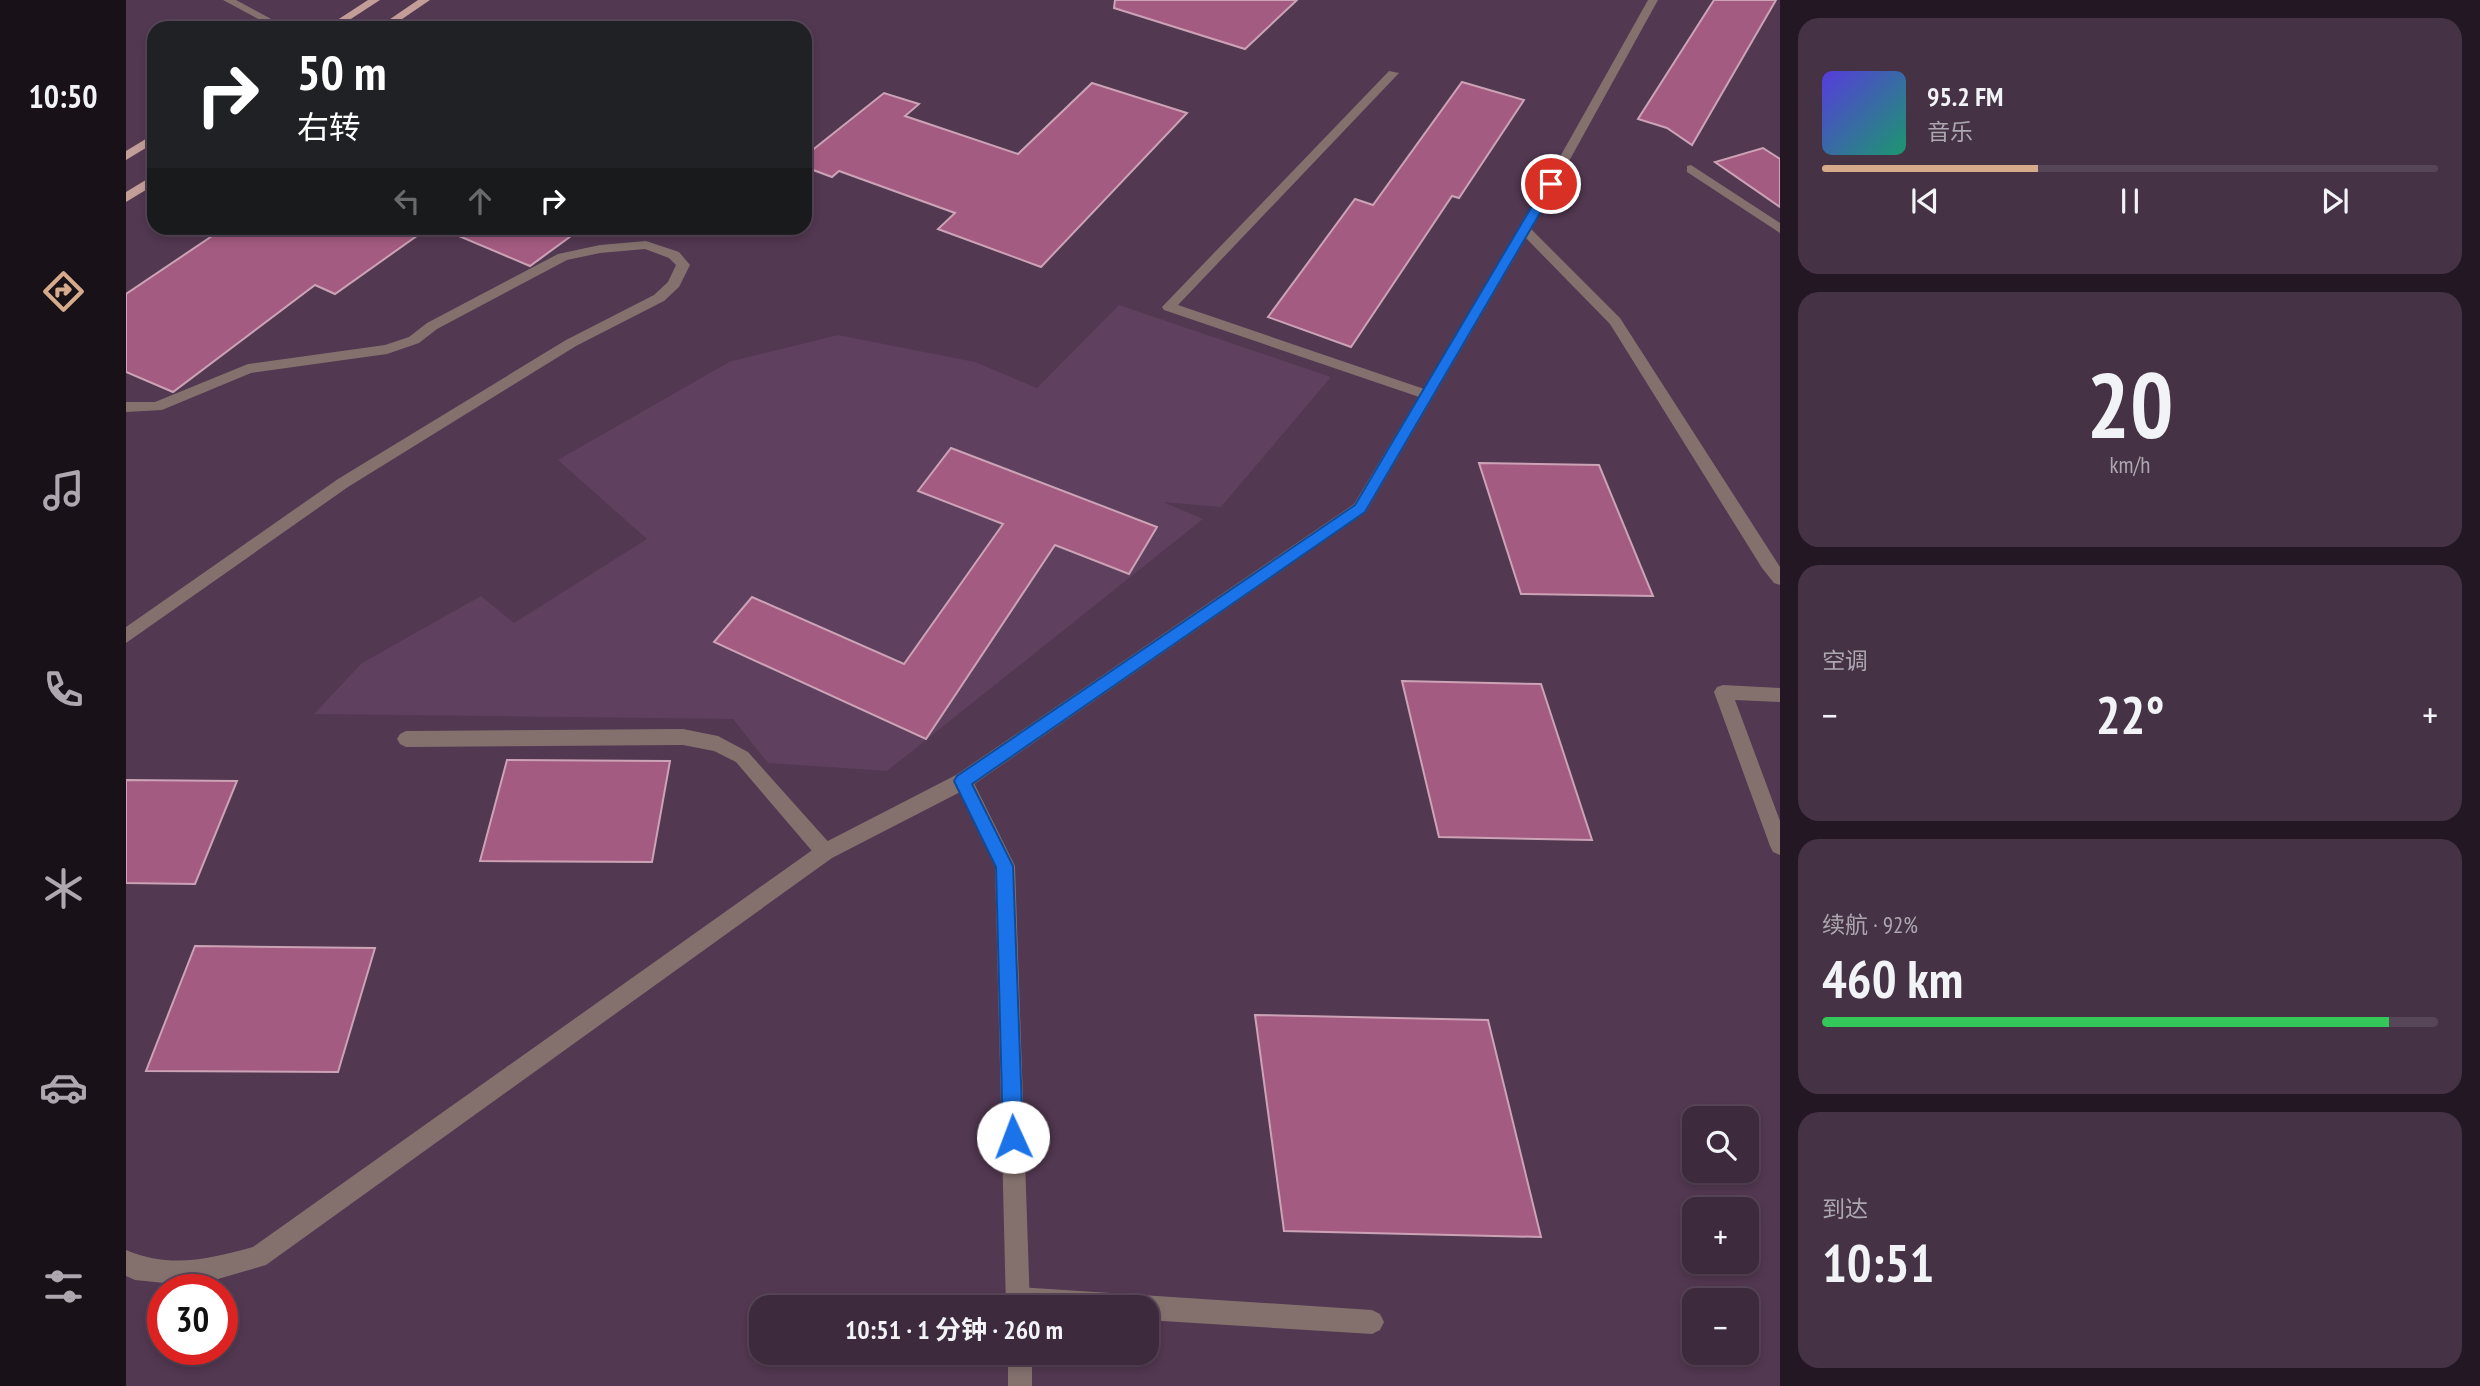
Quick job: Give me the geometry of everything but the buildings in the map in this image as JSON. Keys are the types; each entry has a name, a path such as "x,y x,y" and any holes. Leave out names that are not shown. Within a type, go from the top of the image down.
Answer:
{"main road":[{"path":"341,21 375,0"},
{"path":"393,21 425,0"},
{"path":"126,156 147,142"},
{"path":"126,198 147,184"}],"street":[{"path":"228,0 269,21"},
{"path":"126,1262 135,1268 194,1274 258,1257 825,852 963,781 1360,508 1525,230 1653,0"},
{"path":"1393,73 1169,307 1428,395"},
{"path":"1691,169 1780,229"},
{"path":"1525,230 1615,321 1780,579"},
{"path":"126,407 157,407 248,369 387,349 414,340 432,326 563,257 600,249 646,245 674,255 683,265 674,284 659,298 571,343 343,483 126,636"},
{"path":"1780,695 1723,692 1780,846"},
{"path":"406,739 683,737 718,744 742,757 825,852"},
{"path":"963,781 1005,866 1018,1295"},
{"path":"1159,1309 1371,1322"},
{"path":"1020,1365 1020,1386"}],"shaded area":[{"path":"1119,305 1331,377 1221,507 1163,502 1203,519 887,771 768,763 733,719 314,714 362,663 481,596 514,623 647,539 558,460 729,362 838,335 975,362 1037,388"}],"route":[{"path":"1013,1137 1005,866 963,781 1360,508 1551,184"}]}
